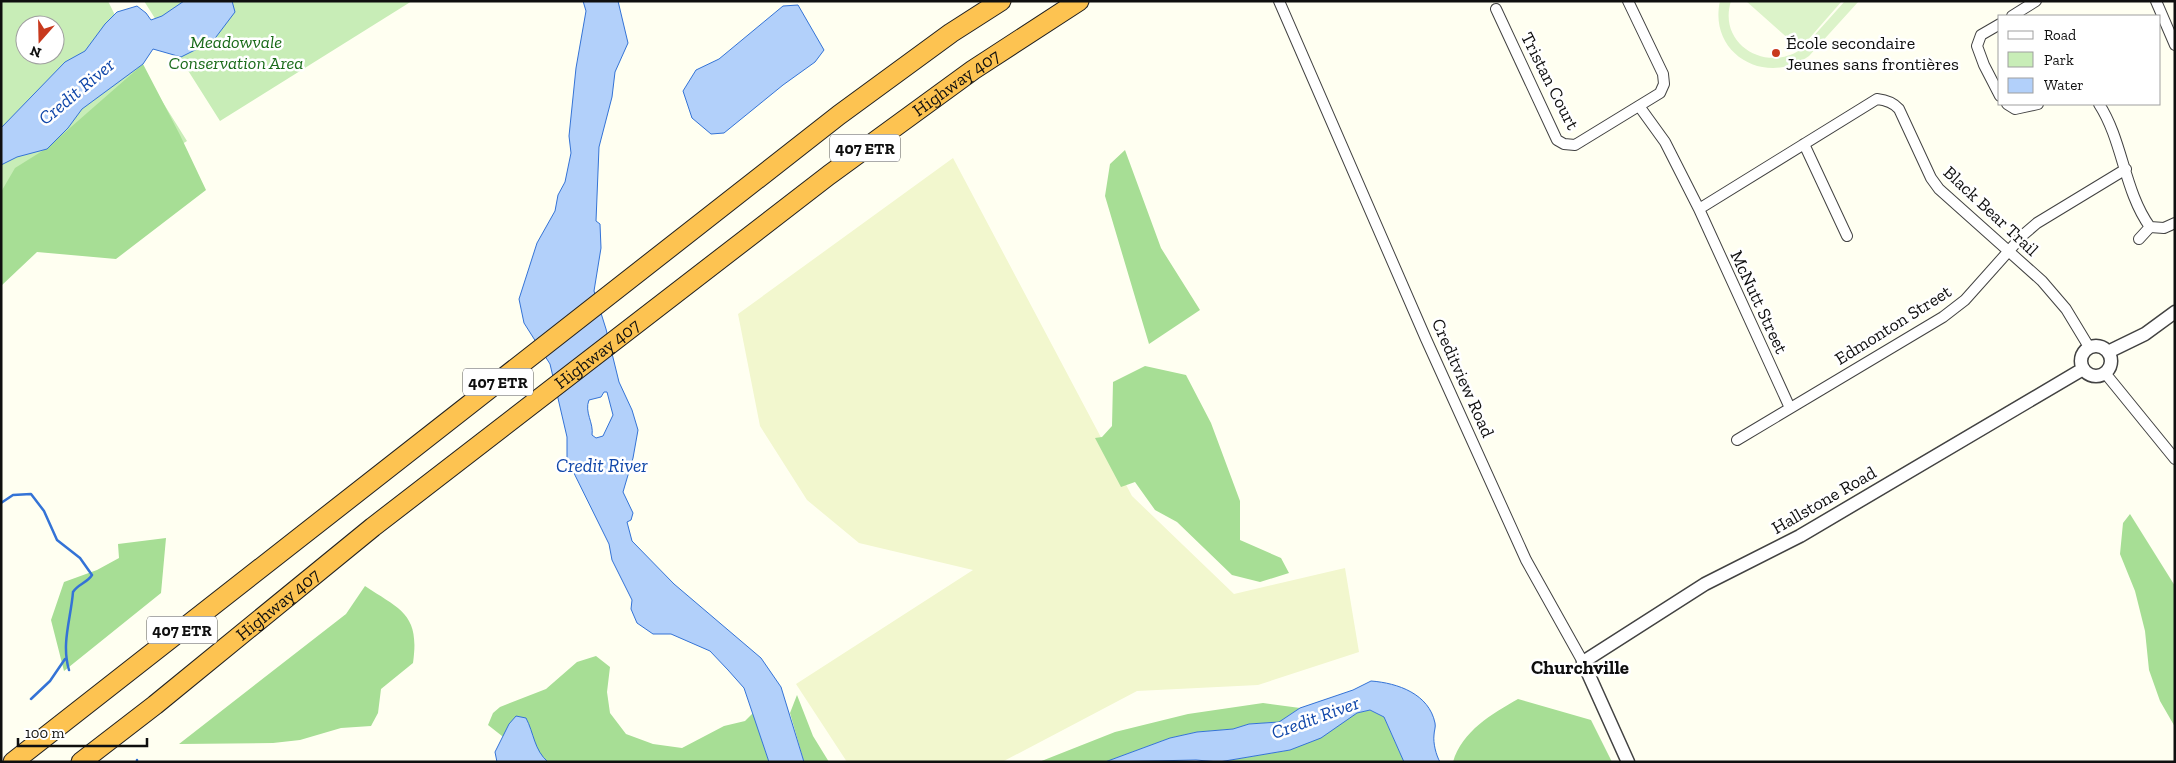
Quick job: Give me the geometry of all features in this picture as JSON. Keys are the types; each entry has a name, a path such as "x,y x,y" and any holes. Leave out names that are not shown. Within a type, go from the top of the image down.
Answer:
{"highway":[{"name":"407 ETR","path":"13,762 839,115 951,33 1001,1"},
{"name":"Highway 407","path":"82,762 155,705 373,527 829,174 973,70 1079,1"}],"street":[{"name":"Creditview Road","path":"1279,1 1426,339 1526,560 1583,662 1628,762"},
{"name":"Tristan Court","path":"1496,10 1557,140 1564,144 1575,145 1660,93 1664,84 1663,74 1628,1"},
{"path":"2014,15 2036,1"},
{"path":"2156,1 2175,45"},
{"path":"1998,25 1981,36 1977,46 1984,65 1998,92"},
{"name":"Black Bear Trail","path":"1699,209 1877,99 1892,102 1899,109 1931,178 1939,190 2042,281 2066,309 2089,347"},
{"path":"2009,105 2015,109 2033,105"},
{"path":"2099,105 2126,169 2142,215 2150,227"},
{"name":"McNutt Street","path":"1639,106 1665,142 1699,209 1790,408"},
{"path":"1804,144 1847,236"},
{"name":"Edmonton Street","path":"1737,440 1943,318 1965,300 2037,223 2126,169"},
{"path":"2150,227 2164,228 2175,223"},
{"path":"2140,239 2150,227"},
{"path":"2108,352 2144,334 2175,312"},
{"path":"2100,346 2108,352 2111,363 2105,373 2099,376 2091,375 2083,369 2081,358 2089,347 2100,346"},
{"name":"Hallstone Road","path":"1583,662 1704,584 1800,536 2083,369"},
{"path":"2105,373 2175,459"}],"green space":[{"name":"Meadowvale Conservation Area","path":"1,1 108,1 140,66 187,141 1,256"},
{"name":"Meadowvale Conservation Area","path":"144,1 412,1 220,121"},
{"path":"1720,1 1731,1 1729,17 1731,31 1738,42 1749,51 1761,56 1775,58 1789,55 1803,48 1845,1 1859,1 1809,56 1792,65 1775,68 1759,66 1744,60 1732,50 1723,36 1719,20"},
{"path":"1746,1 1842,1 1800,49"},
{"path":"143,64 206,190 116,259 37,252 1,286 1,192 15,168 47,148"},
{"path":"1125,150 1161,248 1200,310 1149,344 1105,196 1110,164"},
{"path":"953,158 1132,496 1234,594 1345,568 1359,652 1258,685 1137,691 1002,762 847,762 796,684 973,570 859,543 807,500 760,426 738,314"},
{"path":"1145,366 1186,375 1211,423 1240,501 1240,540 1281,558 1289,573 1260,582 1232,575 1177,522 1155,510 1135,482 1121,487 1095,438 1102,437 1112,426 1113,382"},
{"path":"2130,514 2175,586 2175,727 2160,701 2149,670 2145,631 2135,591 2120,554 2123,523"},
{"path":"166,538 161,593 64,671 51,620 64,582 97,570 119,558 118,544"},
{"path":"365,586 398,608 410,623 414,634 413,663 381,689 378,713 371,726 341,728 300,740 273,743 179,744 346,614"},
{"path":"596,656 610,667 607,692 610,713 626,734 653,744 682,748 724,726 745,721 753,713 769,762 535,762 488,725 493,713 500,707 546,689 577,662"},
{"path":"797,695 813,736 829,762 804,762 790,713"},
{"path":"1518,699 1591,720 1612,762 1453,762 1463,741 1479,724"},
{"path":"1263,703 1300,708 1279,722 1249,724 1233,729 1197,732 1170,738 1105,762 1039,762 1115,732 1188,714"},
{"path":"1370,710 1384,717 1404,762 1219,762 1290,750 1357,713"}],"water":[{"name":"Credit River","path":"184,1 232,1 235,12 213,41 181,57 153,49 143,64 82,109 68,128 47,149 17,157 1,165 1,128 62,65 65,65 65,62 85,51 105,24 117,12 137,6 151,20 162,16"},
{"name":"Credit River","path":"583,1 618,1 628,43 615,72 612,97 599,147 596,221 600,224 601,248 594,291 606,329 619,382 632,410 638,430 633,458 623,492 633,513 631,520 627,522 632,541 674,584 761,658 781,687 804,762 769,762 744,688 710,651 671,634 653,634 637,623 631,609 632,600 612,560 609,544 567,459 567,437 550,364 524,323 519,299 537,243 555,211 558,195 565,182 571,153 569,136 576,68 586,11","holes":["604,392 607,392 613,415 603,436 596,438 592,435 588,404 589,400 601,397"]},
{"path":"798,5 824,50 815,62 783,85 724,133 711,134 692,118 683,91 696,70 719,59 783,6"},
{"name":"Credit River","path":"1371,681 1392,684 1402,688 1419,697 1426,704 1432,713 1435,723 1434,745 1440,762 1404,762 1384,717 1370,710 1357,713 1321,738 1290,750 1219,762 1196,760 1105,762 1170,738 1197,732 1233,729 1249,724 1279,722 1300,708 1353,690"},
{"path":"516,716 526,718 537,747 548,762 497,762 495,752 509,724"}],"waterway":[{"path":"1,503 13,495 31,494 44,511 57,540 80,558 92,575 73,592 66,641 69,670"},
{"path":"31,699 50,681 65,659"}],"place":[{"name":"École secondaire Jeunes sans frontières","path":"1776,53"}],"district":[{"name":"Churchville","path":"1580,667"}]}
